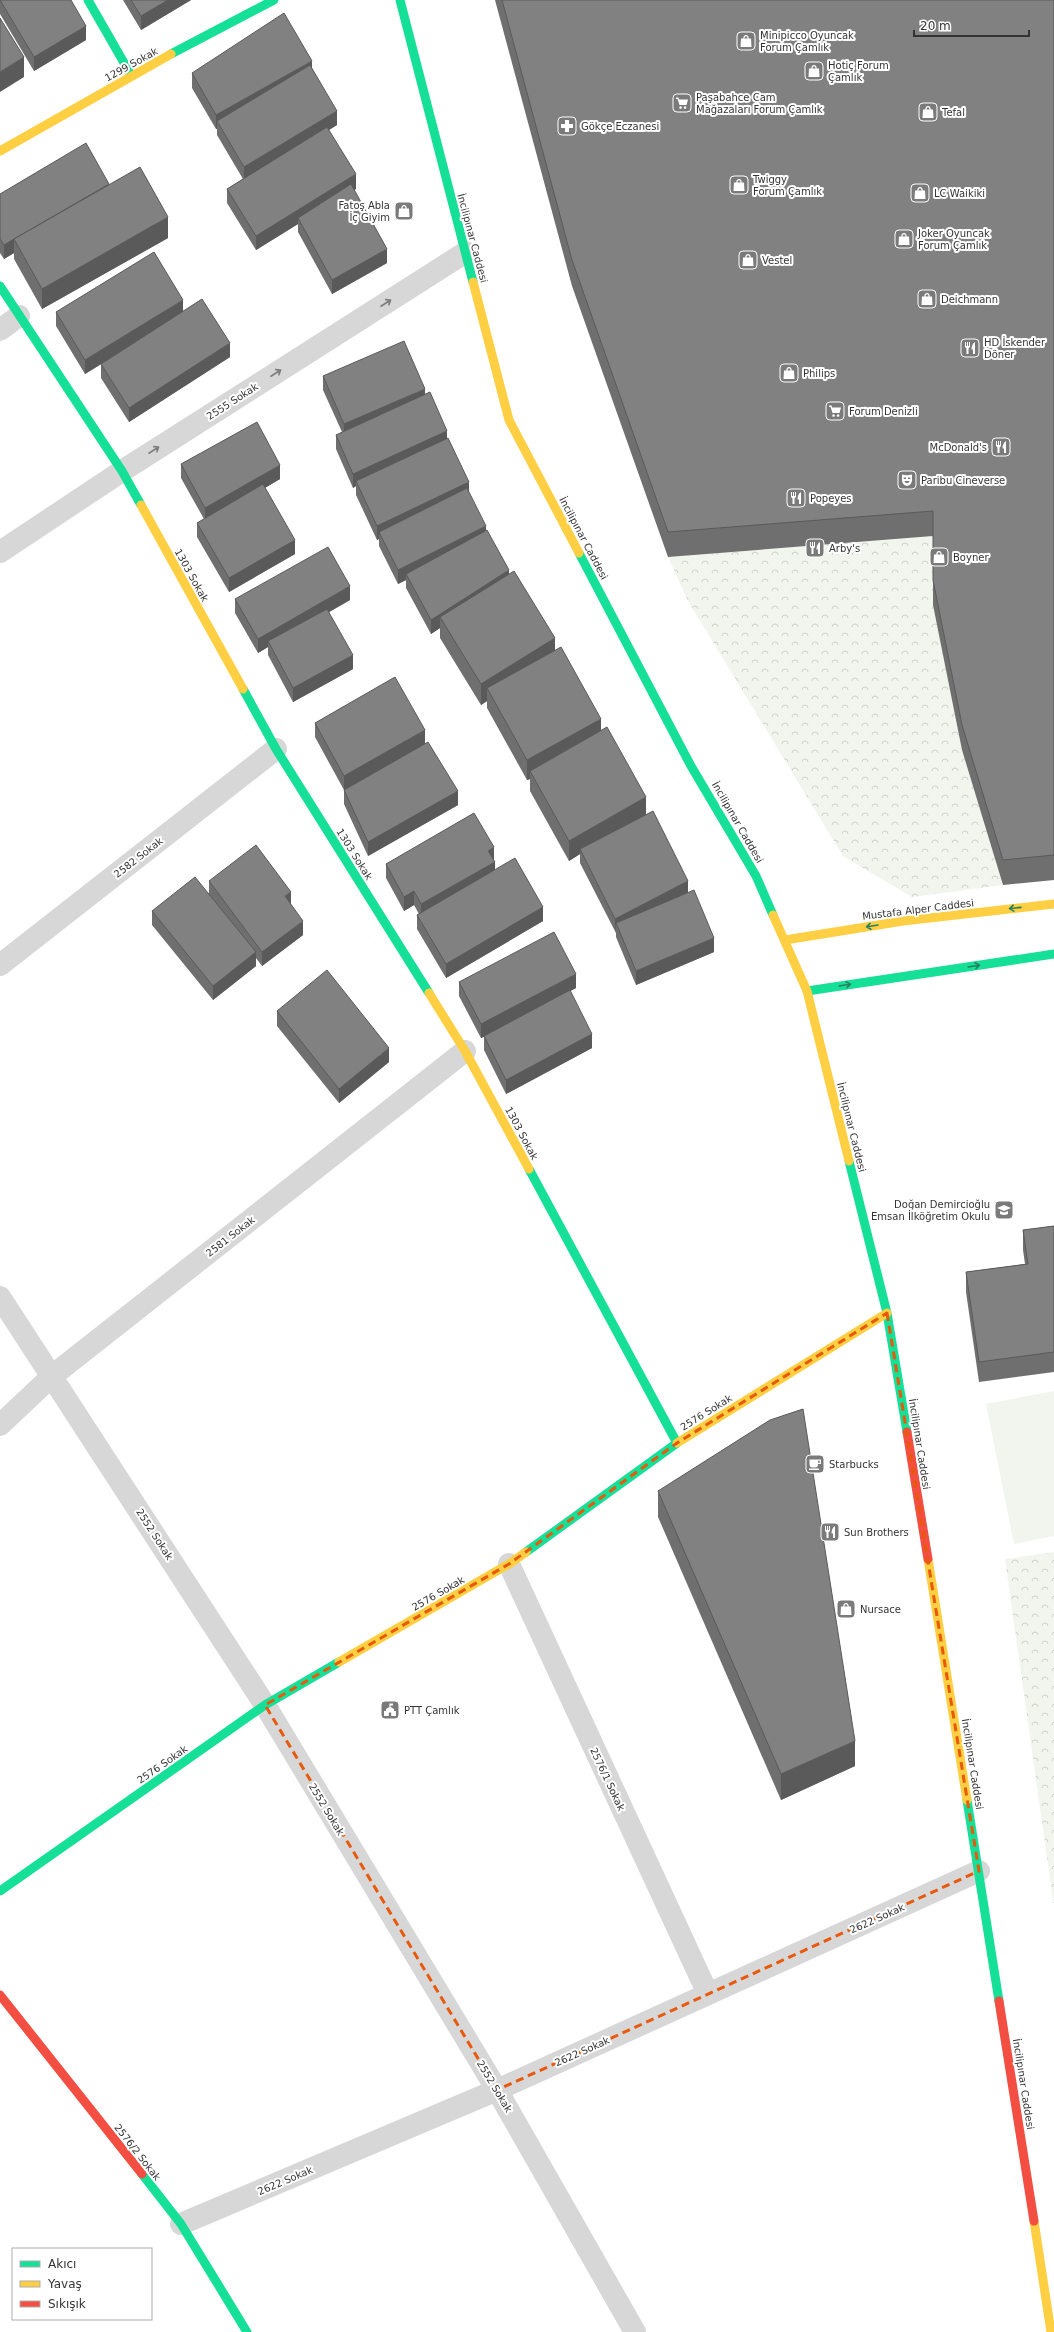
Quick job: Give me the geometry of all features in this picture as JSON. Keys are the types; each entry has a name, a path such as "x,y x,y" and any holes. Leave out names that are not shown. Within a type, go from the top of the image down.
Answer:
{"street":[{"path":"88,0 132,75"},
{"name":"1299 Sokak","path":"0,151 132,75 274,0"},
{"name":"İncilipınar Caddesi","path":"400,0 510,420 688,759 756,876 807,991 887,1313 979,1871 1050,2332"},
{"name":"2555 Sokak","path":"0,552 122,471 466,252"},
{"name":"1303 Sokak","path":"0,286 122,471 276,749 465,1051 677,1443"},
{"path":"0,330 19,316"},
{"name":"2582 Sokak","path":"0,965 276,749"},
{"name":"Mustafa Alper Caddesi","path":"785,940 903,921 1054,904"},
{"path":"807,991 1054,954"},
{"name":"2581 Sokak","path":"0,1425 52,1376 465,1051"},
{"name":"2552 Sokak","path":"0,1297 265,1705 497,2090 635,2332"},
{"name":"2576 Sokak","path":"0,1891 265,1705 509,1564 677,1443 887,1313"},
{"name":"2576/1 Sokak","path":"509,1564 708,1994"},
{"name":"2622 Sokak","path":"181,2224 497,2090 979,1871"},
{"name":"2576/2 Sokak","path":"0,1995 181,2224 247,2332"}],"highlighted area":[{"path":"887,1313 979,1871 497,2090 265,1705 509,1564 677,1443"}],"green space":[{"path":"933,536 933,605 962,750 1003,885 912,897 843,856 688,601 668,557"},
{"path":"1054,1391 1054,1536 1014,1544 986,1404"},
{"path":"1054,1552 1054,1907 1005,1559"}],"building":[{"path":"0,0 71,0 86,26 34,57"},
{"path":"131,0 168,0 141,16"},
{"name":"Forum Denizli","path":"502,0 1054,0 1054,855 1003,860 962,725 933,580 933,511 668,532 572,260"},
{"path":"284,13 312,61 216,115 192,73"},
{"path":"0,18 24,57 0,72"},
{"path":"310,65 337,111 244,167 217,121"},
{"path":"327,127 356,174 256,236 227,189"},
{"path":"86,143 109,184 4,245 0,239 0,194"},
{"path":"140,167 168,217 42,289 14,239"},
{"path":"351,184 387,249 332,280 298,218"},
{"path":"154,252 183,300 85,360 56,312"},
{"path":"202,299 230,343 129,408 101,364"},
{"path":"404,341 425,389 344,424 323,376"},
{"path":"430,392 447,431 353,474 336,435"},
{"path":"257,422 280,465 205,508 181,464"},
{"path":"448,438 469,482 377,526 356,481"},
{"path":"263,484 295,540 229,578 197,523"},
{"path":"467,488 486,526 398,570 379,532"},
{"path":"487,530 509,570 431,620 406,574"},
{"path":"328,547 350,586 258,639 235,599"},
{"path":"514,571 555,638 481,684 440,617"},
{"path":"327,609 353,655 293,688 268,641"},
{"path":"561,647 601,719 527,760 487,688"},
{"path":"395,677 425,730 344,776 315,723"},
{"path":"607,727 646,797 569,841 530,771"},
{"path":"428,742 458,791 368,842 344,790"},
{"path":"653,811 688,881 615,919 580,849"},
{"path":"474,813 494,847 488,851 495,862 421,904 414,891 404,897 386,864"},
{"path":"256,845 291,892 285,896 303,921 262,952 209,881"},
{"path":"515,858 543,907 446,964 417,915"},
{"path":"195,877 256,952 213,986 152,911"},
{"path":"694,890 714,938 636,971 616,923"},
{"path":"554,932 576,974 481,1024 459,982"},
{"path":"327,970 389,1048 339,1089 277,1011"},
{"path":"570,990 592,1034 506,1080 484,1036"},
{"path":"1054,1226 1054,1352 979,1362 966,1272 1028,1264 1023,1230"},
{"path":"803,1409 855,1741 781,1774 658,1491 770,1420"}],"traffic: fast":[{"path":"88,0 131,75"},
{"path":"171,54 274,0"},
{"path":"400,0 473,282"},
{"path":"0,286 122,471 141,505"},
{"path":"579,553 691,766 756,876 773,915"},
{"path":"243,689 276,749 429,993"},
{"path":"807,991 1054,954"},
{"path":"849,1161 887,1313 907,1432"},
{"path":"529,1169 677,1443"},
{"path":"526,1552 677,1443"},
{"path":"0,1891 265,1705 339,1662"},
{"path":"967,1800 999,2001"},
{"path":"142,2174 181,2224 247,2332"}],"traffic: slow":[{"path":"0,151 171,54"},
{"path":"473,282 509,420 579,553"},
{"path":"141,505 243,689"},
{"path":"785,940 903,921 1054,904"},
{"path":"773,915 807,991 849,1161"},
{"path":"429,993 465,1051 529,1169"},
{"path":"677,1443 887,1313"},
{"path":"339,1662 509,1564 526,1552"},
{"path":"928,1559 967,1800"},
{"path":"1034,2221 1051,2332"}],"traffic: jam":[{"path":"907,1432 928,1559"},
{"path":"0,1995 142,2174"},
{"path":"999,2001 1034,2221"}],"place":[{"name":"Minipicco Oyuncak Forum Çamlık","path":"746,41"},
{"name":"Hotiç Forum Çamlık","path":"814,71"},
{"name":"Paşabahce Cam Mağazaları Forum Çamlık","path":"682,103"},
{"name":"Tefal","path":"928,112"},
{"name":"Gökçe Eczanesi","path":"567,126"},
{"name":"Twiggy Forum Çamlık","path":"739,185"},
{"name":"LC Waikiki","path":"920,193"},
{"name":"Fatoş Abla İç Giyim","path":"404,211"},
{"name":"Joker Oyuncak Forum Çamlık","path":"904,239"},
{"name":"Vestel","path":"748,260"},
{"name":"Deichmann","path":"927,299"},
{"name":"HD İskender Döner","path":"970,348"},
{"name":"Philips","path":"789,373"},
{"name":"Forum Denizli","path":"835,411"},
{"name":"McDonald's","path":"1001,447"},
{"name":"Paribu Cineverse","path":"907,480"},
{"name":"Popeyes","path":"796,498"},
{"name":"Arby's","path":"815,548"},
{"name":"Boyner","path":"939,557"},
{"name":"Doğan Demircioğlu Emsan İlköğretim Okulu","path":"1004,1210"},
{"name":"Starbucks","path":"815,1464"},
{"name":"Sun Brothers","path":"830,1532"},
{"name":"Nursace","path":"846,1609"},
{"name":"PTT Çamlık","path":"390,1710"}]}
